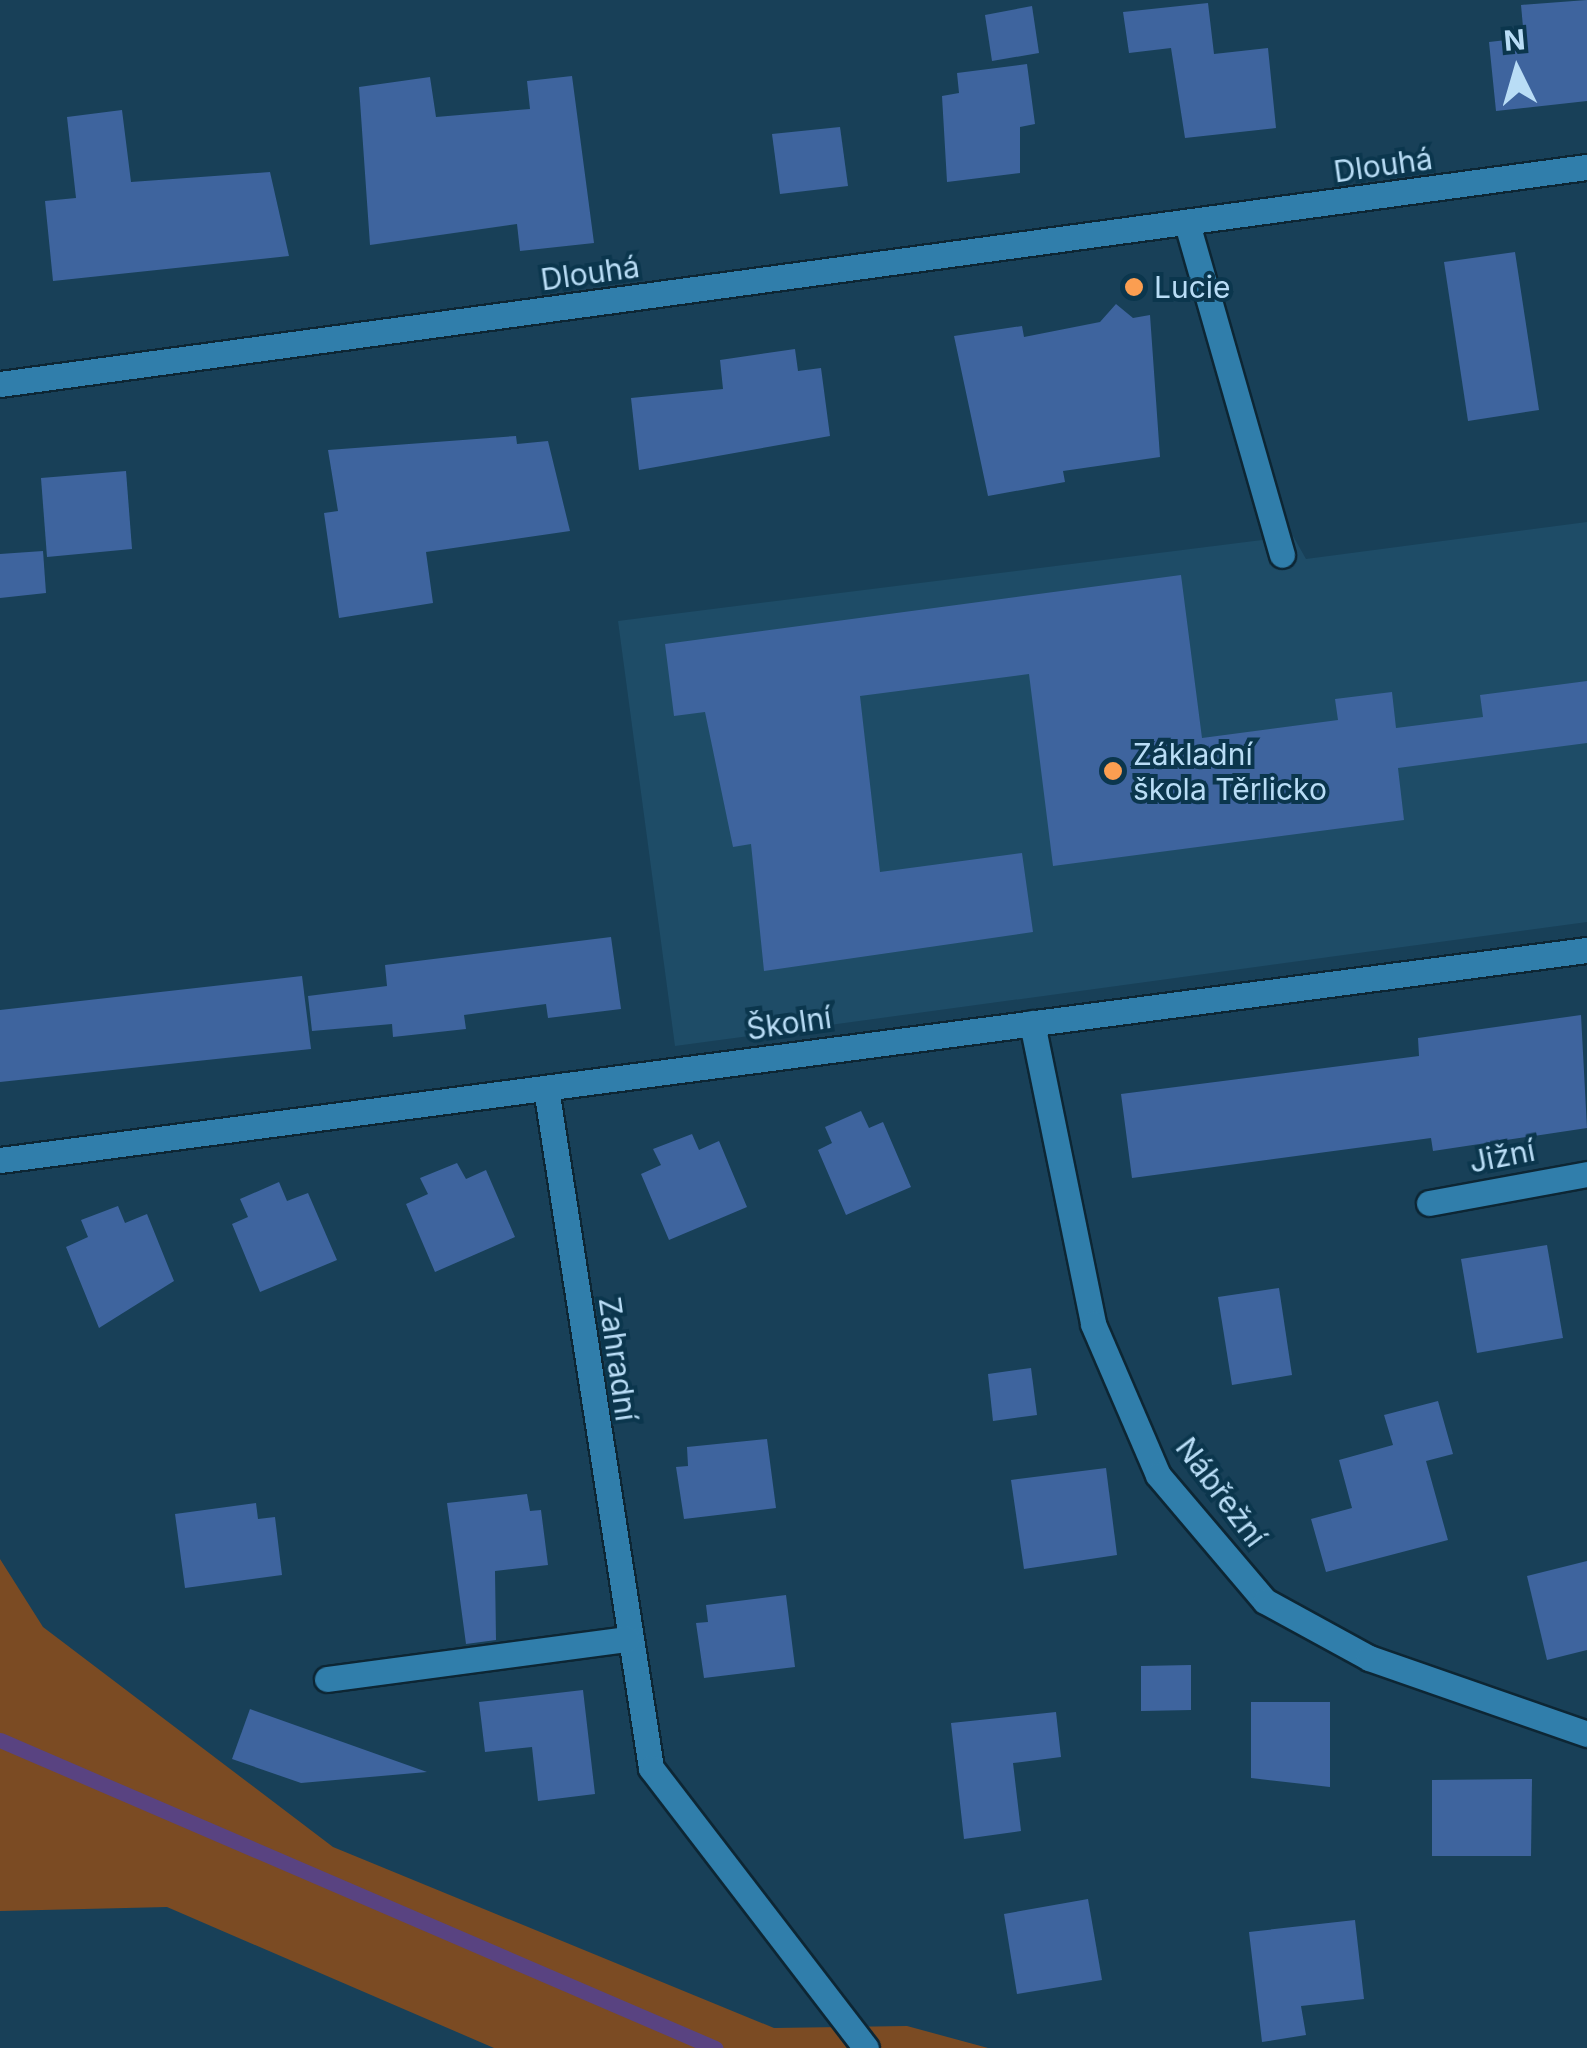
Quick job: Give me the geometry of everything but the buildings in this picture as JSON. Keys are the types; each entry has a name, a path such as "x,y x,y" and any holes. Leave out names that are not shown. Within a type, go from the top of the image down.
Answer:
{"street":[{"name":"Dlouhá","path":"0,384 1188,227 1587,168"},
{"path":"1188,227 1282,555"},
{"name":"Školní","path":"0,1160 1587,950"},
{"name":"Nábřežní","path":"1032,1023 1093,1324 1158,1474 1265,1601 1368,1658 1587,1734"},
{"name":"Zahradní","path":"546,1088 626,1639 650,1768 866,2048"},
{"name":"Jižní","path":"1430,1203 1587,1174"},
{"path":"327,1679 626,1639"}],"shaded area":[{"name":"Základní škola Těrlicko","path":"1587,522 1587,922 675,1046 618,621 1293,536 1306,559"},
{"path":"0,1559 43,1627 333,1847 774,2028 907,2026 988,2048 494,2048 167,1907 0,1911"}],"waterway":[{"path":"0,1740 715,2048"}],"place":[{"name":"Lucie","path":"1134,287"},
{"name":"Základní škola Těrlicko","path":"1113,771"}]}
